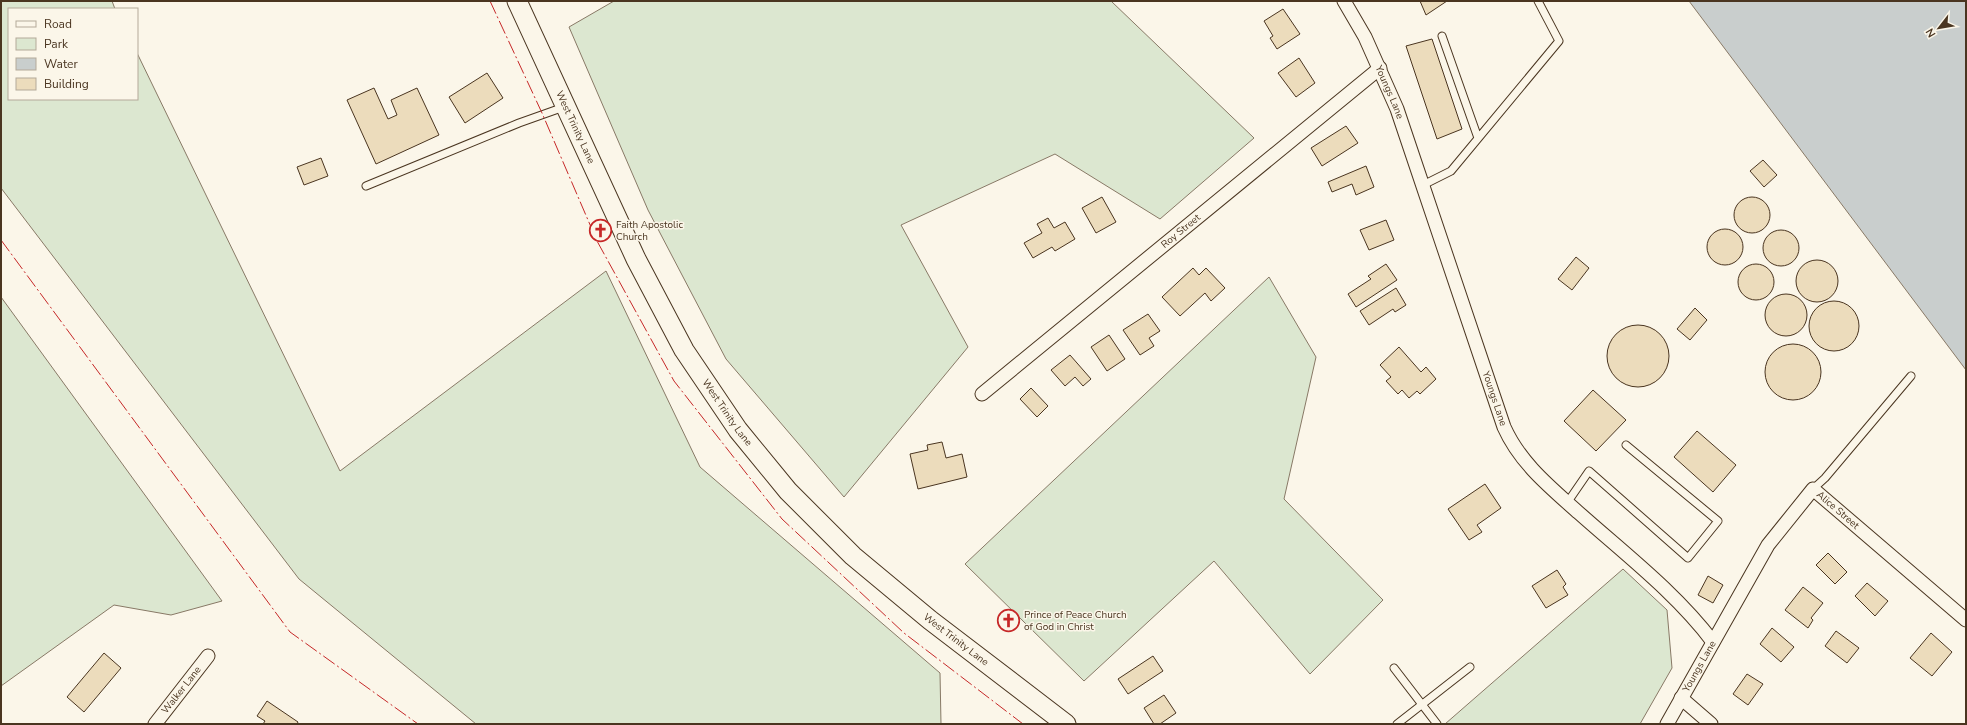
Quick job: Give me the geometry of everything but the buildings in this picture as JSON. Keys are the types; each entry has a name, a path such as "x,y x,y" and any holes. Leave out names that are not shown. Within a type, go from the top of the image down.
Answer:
{"main road":[{"name":"West Trinity Lane","path":"517,1 636,259 677,336 738,430 788,491 852,556 930,620 1066,724"}],"street":[{"name":"Youngs Lane","path":"1344,1 1365,37 1397,109 1508,437 1522,459 1698,622 1713,642 1667,724"},
{"name":"Roy Street","path":"982,394 1380,68"},
{"name":"Alice Street","path":"1713,642 1768,545 1813,489 1966,620"},
{"name":"Walker Lane","path":"155,724 208,656"},
{"path":"1681,698 1711,724"}],"lane":[{"path":"1423,185 1451,171 1559,41 1538,1"},
{"path":"1442,36 1478,138"},
{"path":"366,186 519,123 566,106"},
{"path":"1813,489 1825,478 1911,376"},
{"path":"1567,502 1589,471 1688,558 1718,521 1626,445"},
{"path":"1397,724 1470,667"},
{"path":"1394,668 1437,724"}],"green space":[{"path":"1,1 112,1 115,8 8,8 8,100 138,100 138,55 340,471 606,271 700,467 940,673 941,724 476,724 299,579 1,188"},
{"path":"614,1 1111,1 1254,138 1160,219 1055,154 901,225 968,347 844,497 726,359 648,210 569,27"},
{"path":"1269,277 1316,357 1284,499 1383,600 1310,674 1214,561 1084,681 965,564"},
{"path":"1,297 222,601 171,615 114,605 1,686"},
{"path":"1623,569 1667,610 1672,668 1640,724 1445,724"}],"water":[{"path":"1689,1 1966,1 1966,370"}],"power":[{"path":"490,1 542,113 597,241 674,381 782,519 904,633 1023,724"},
{"path":"1,240 290,632 418,724"}],"place":[{"name":"Faith Apostolic Church","path":"600,231"},
{"name":"Prince of Peace Church of God in Christ","path":"1009,621"}]}
